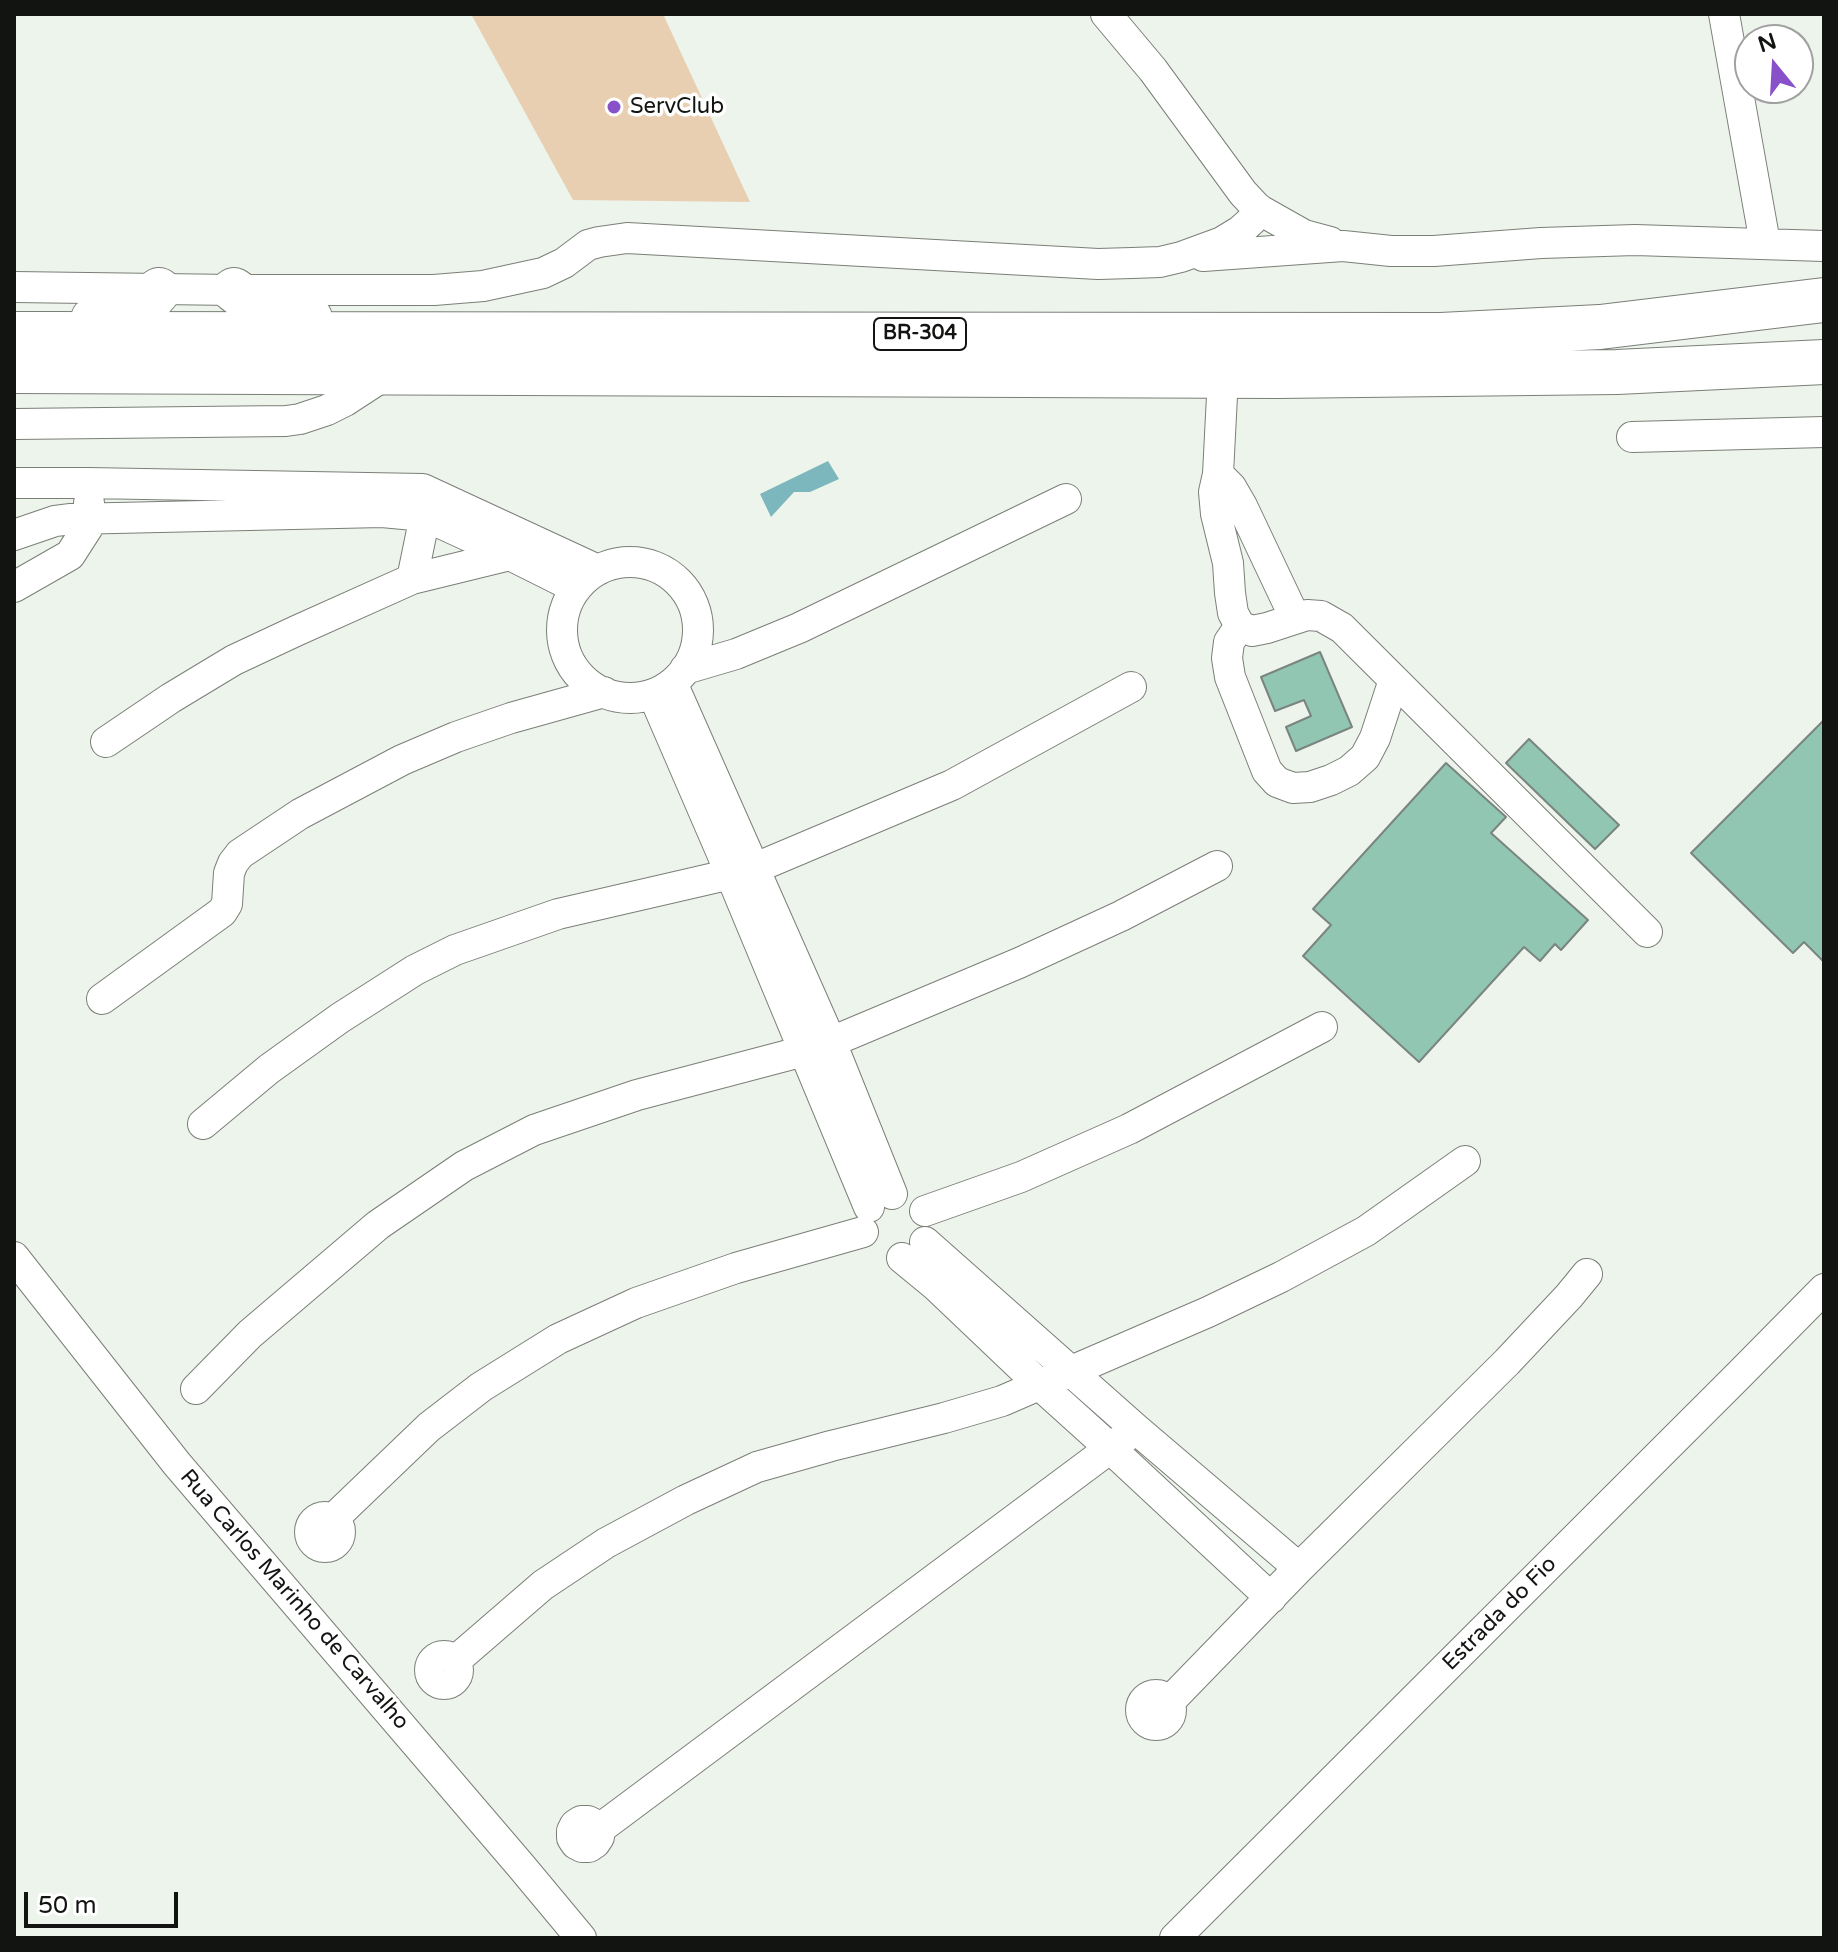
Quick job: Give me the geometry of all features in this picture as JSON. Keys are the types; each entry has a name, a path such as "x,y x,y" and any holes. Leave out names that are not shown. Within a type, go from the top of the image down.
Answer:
{"highway":[{"path":"14,319 129,317 170,290"},
{"path":"227,290 261,308 325,322 353,335"},
{"name":"BR-304","path":"14,334 1441,335 1600,327 1824,300"},
{"name":"BR-304","path":"14,371 1223,376 1617,372 1824,362"}],"street":[{"path":"1106,14 1153,70 1238,187 1259,209 1304,235 1343,246 1391,251 1635,240 1824,246"},
{"path":"1724,14 1765,243"},
{"path":"14,287 434,290 521,279 564,263 588,245 627,238 1098,264 1160,262 1222,242 1240,231 1259,209"},
{"path":"1181,257 1343,246"},
{"path":"170,290 199,334 227,290"},
{"path":"14,424 286,421 327,410 391,371"},
{"path":"1223,376 1218,474 1214,492 1228,563 1233,613 1240,626 1252,631 1307,615 1321,616 1342,628 1647,932"},
{"path":"1632,437 1824,432"},
{"path":"1218,474 1231,487 1242,506 1295,618"},
{"path":"14,483 88,483 424,502 587,579"},
{"path":"14,587 70,555 83,537 90,519 88,483"},
{"path":"670,682 691,660 698,638 697,616 689,595 675,578 656,567 634,562 612,564 587,579 565,609 562,632 566,655 578,675 594,688 613,696 633,698 799,628 1066,499"},
{"path":"412,579 424,502"},
{"path":"14,535 55,521 382,512 424,502 510,555 587,579"},
{"path":"106,742 234,660 296,631 412,579 510,555"},
{"path":"1240,626 1229,642 1227,658 1230,677 1267,771 1277,782 1293,788 1310,787 1331,780 1349,771 1365,757 1375,738 1394,680"},
{"path":"333,1519 429,1427 481,1387 558,1339 636,1303 736,1268 875,1211 907,1195 918,1201 925,1211 928,1232 914,1250 889,1258 877,1253 868,1244 875,1211 817,1046 742,872 670,682"},
{"path":"203,1124 269,1069 340,1018 415,970 455,950 558,914 742,872 952,785 1131,687"},
{"path":"102,999 222,912 227,904 229,873 240,854 300,814 402,760 456,737 604,692"},
{"path":"196,1389 250,1334 378,1225 464,1166 534,1130 637,1095 817,1046 1019,963 1121,916 1217,866"},
{"path":"925,1211 1021,1177 1129,1129 1322,1027"},
{"path":"455,1661 543,1585 606,1543 686,1500 757,1467 1002,1401 1071,1372 1281,1277 1366,1231 1465,1161"},
{"path":"914,1250 1071,1372 1299,1568"},
{"path":"914,1250 936,1286 1271,1598"},
{"name":"Rua Carlos Marinho de Carvalho","path":"14,1257 177,1464 581,1938"},
{"path":"1169,1702 1507,1362 1587,1274"},
{"name":"Estrada do Fio","path":"1175,1938 1824,1289"},
{"path":"598,1830 1136,1429"}],"shaded area":[{"name":"ServClub","path":"471,14 663,14 750,202 573,200"}],"water":[{"path":"828,461 839,479 810,492 794,492 771,517 760,494"}],"building":[{"path":"1320,652 1352,727 1296,751 1286,727 1311,716 1304,700 1275,711 1261,677"},
{"path":"1824,720 1824,962 1804,942 1793,953 1691,853"},
{"path":"1529,739 1619,825 1595,849 1506,763"},
{"path":"1446,763 1506,817 1491,833 1588,920 1561,950 1555,944 1540,961 1524,947 1419,1062 1303,956 1331,925 1313,909"}],"place":[{"name":"ServClub","path":"614,107"}]}
